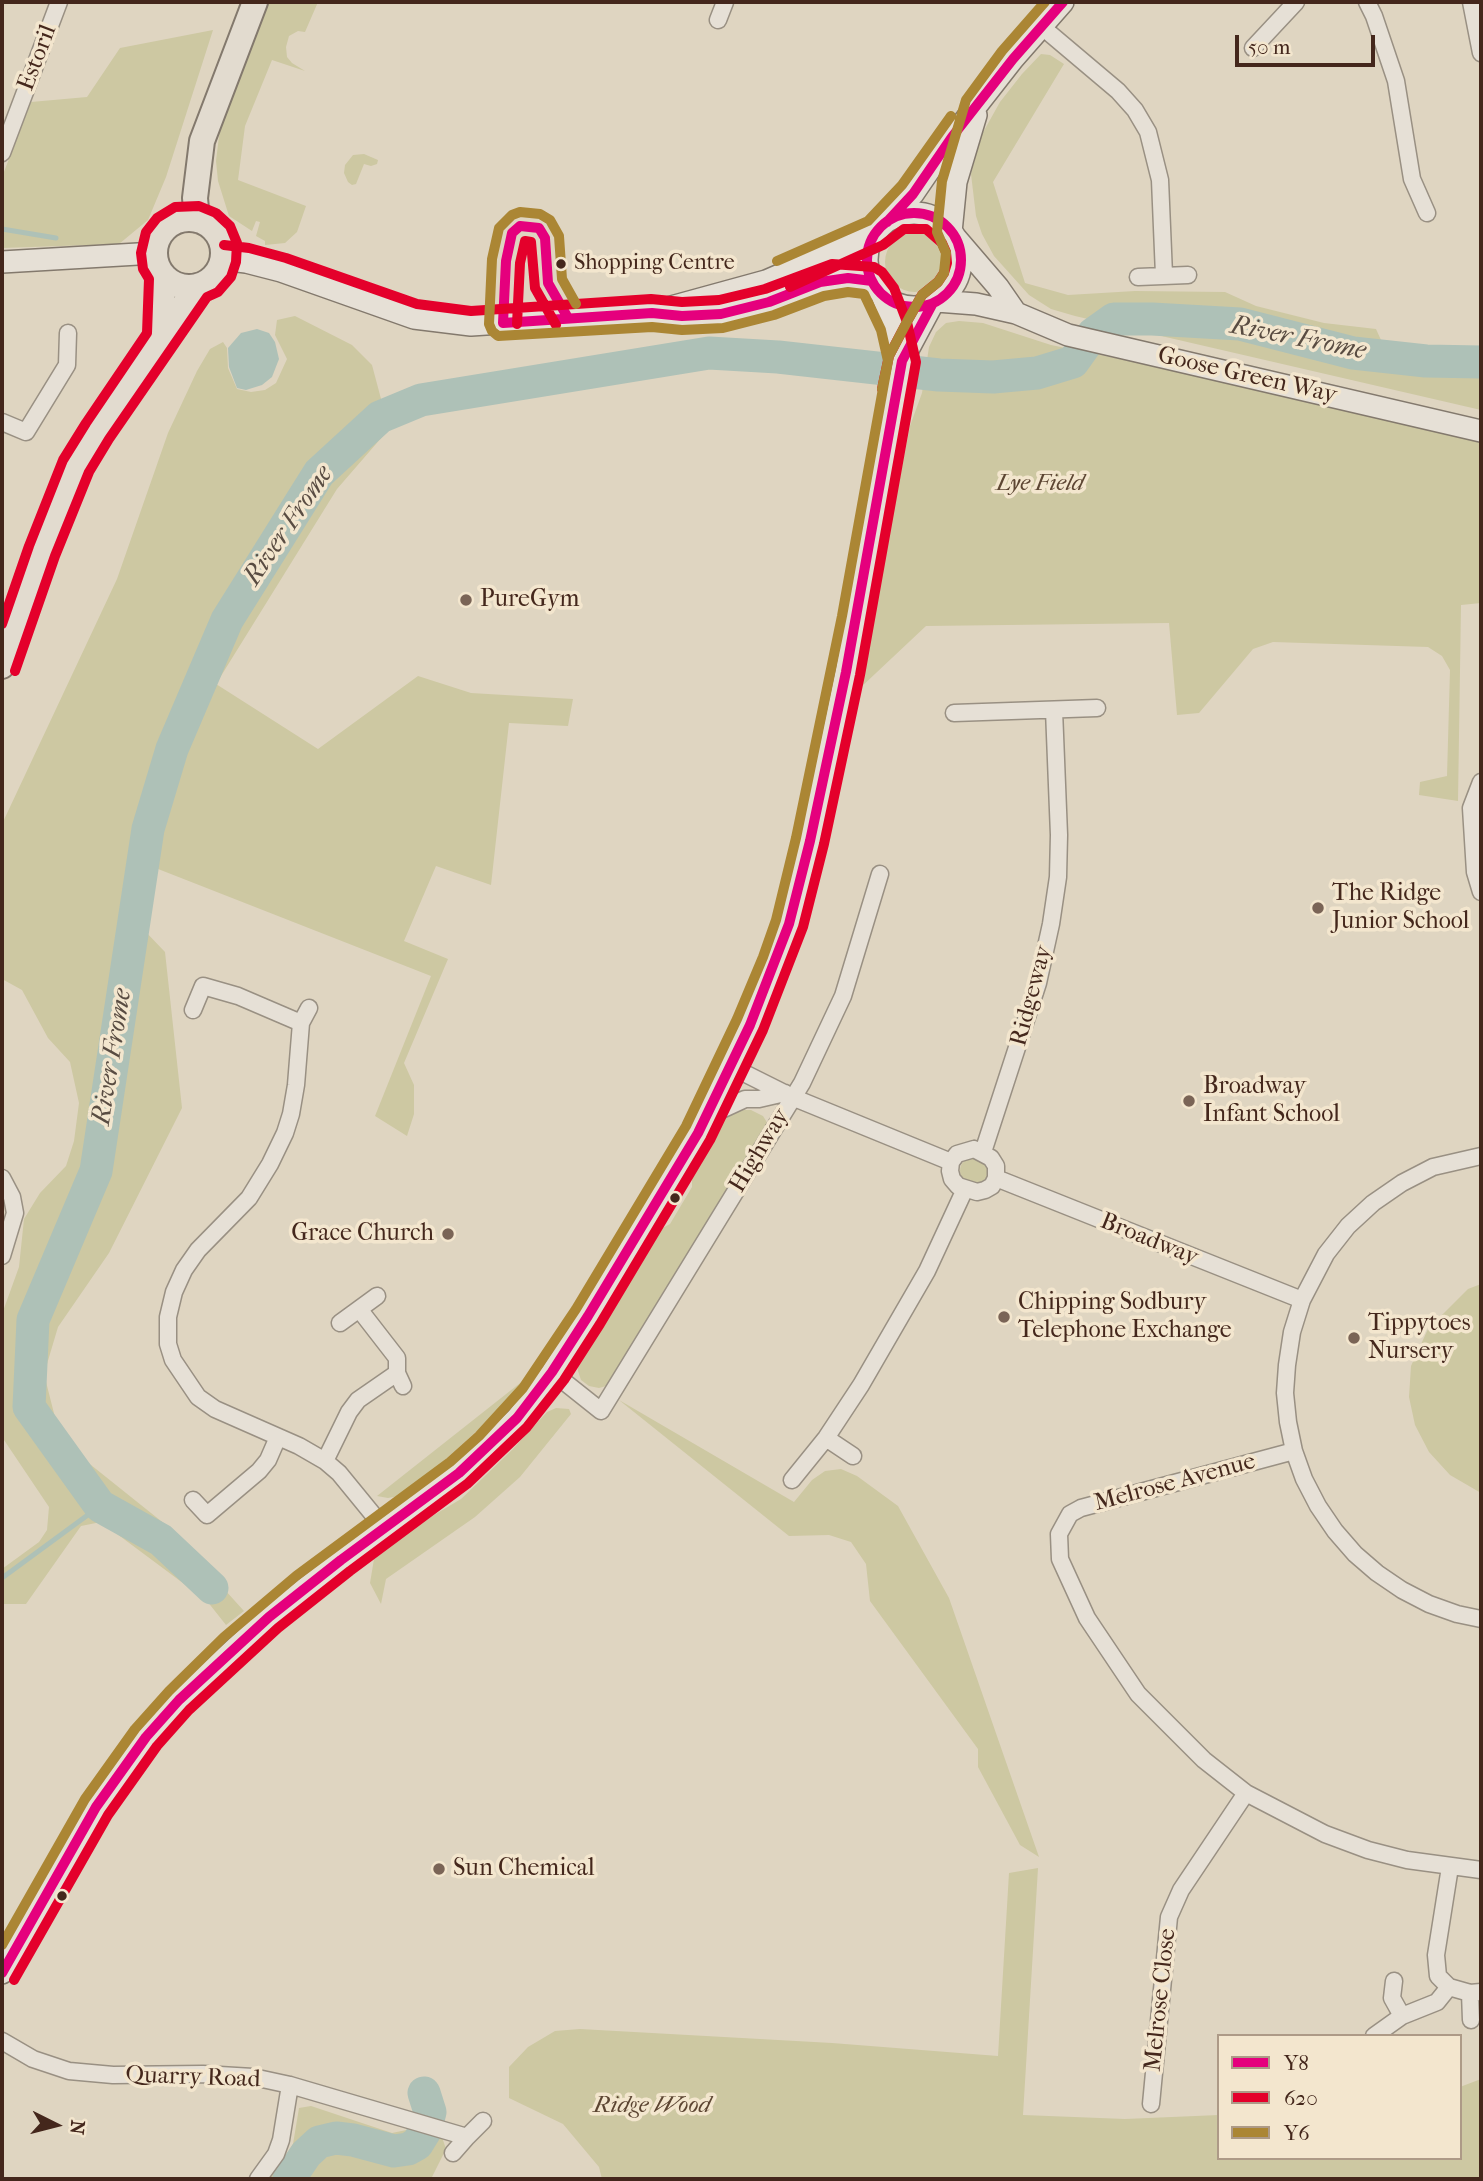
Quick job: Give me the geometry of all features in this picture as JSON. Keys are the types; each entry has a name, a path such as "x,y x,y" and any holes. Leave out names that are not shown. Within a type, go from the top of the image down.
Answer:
{"main road":[{"path":"197,220 195,198 202,141 255,2"},
{"path":"902,361 894,326 876,287 867,256 881,227 913,194 957,130 1063,2"},
{"path":"222,259 281,271 414,318 471,325 652,313 682,316 721,314 740,311 834,278 876,287 893,302 907,307 922,306 935,302 948,292 957,279 961,265 960,250 953,234 956,182 979,106"},
{"path":"652,313 766,281 881,227 900,215 916,213 931,216 944,224 998,287 1016,313"},
{"path":"159,264 173,283 184,287 197,286 209,281 218,271 223,246 218,234 209,225 197,220 177,221 166,228 158,239 161,337"},
{"path":"2,262 159,264"},
{"path":"2,666 42,551 76,466 197,286"},
{"path":"2,1973 75,1841 117,1777 164,1716 233,1648 269,1617 459,1473 517,1419 552,1372 664,1192 706,1117 776,962 793,910 846,672 902,361 935,302"},
{"name":"Goose Green Way","path":"935,302 976,304 1016,313 1068,335 1481,431"}],"street":[{"name":"Estoril","path":"2,153 59,2"},
{"path":"718,20 725,2"},
{"path":"1367,2 1396,80 1412,179 1427,213"},
{"path":"1471,2 1481,53"},
{"path":"1253,48 1290,7"},
{"path":"1041,26 1118,91 1135,110 1148,132 1160,180 1164,275"},
{"path":"1138,277 1188,275"},
{"path":"2,422 26,432 67,365 68,333"},
{"path":"954,713 1097,708"},
{"name":"Ridgeway","path":"983,1152 1038,983 1056,889 1059,835 1054,710"},
{"path":"1481,782 1471,808 1475,872 1481,892"},
{"name":"Highway","path":"552,1372 601,1410 789,1095 802,1083 842,996 880,874"},
{"path":"193,1010 203,986 238,996 301,1023"},
{"path":"309,1008 301,1023 296,1085 285,1133 249,1198 198,1250 184,1270 174,1292 167,1332 168,1345 173,1360 198,1397 215,1409 325,1461 339,1473 384,1528"},
{"path":"730,1066 789,1095 951,1163"},
{"path":"706,1117 745,1099 789,1095"},
{"path":"974,1149 991,1158 996,1166 996,1178 992,1186 985,1190 965,1189 952,1179 951,1163 957,1154 974,1149"},
{"path":"1481,1156 1433,1167 1402,1183 1373,1203 1348,1226 1326,1254 1302,1300 1292,1332 1285,1394 1294,1451 1318,1506 1335,1531 1362,1560 1402,1590 1429,1604 1481,1619"},
{"path":"2,1178 12,1197 15,1213 2,1256"},
{"name":"Broadway","path":"996,1178 1302,1300"},
{"path":"792,1480 826,1438 862,1385 927,1271 965,1189"},
{"path":"340,1323 377,1296"},
{"path":"325,1461 349,1412 358,1400 400,1379 397,1358 359,1309"},
{"path":"193,1500 207,1515 259,1471 268,1460 278,1437"},
{"path":"826,1438 853,1456"},
{"name":"Melrose Avenue","path":"1294,1451 1081,1508 1070,1514 1059,1534 1060,1559 1087,1618 1138,1694 1196,1752 1246,1793 1325,1834 1407,1860 1481,1870"},
{"name":"Melrose Close","path":"1151,2104 1169,1916 1181,1890 1246,1793"},
{"path":"1450,1867 1436,1955 1438,1976 1449,1987 1476,1992 1471,2020"},
{"path":"1394,1981 1392,1998 1402,2015"},
{"path":"1377,2034 1402,2015 1437,2002 1449,1987"},
{"name":"Quarry Road","path":"2,2041 33,2059 69,2071 113,2075 203,2074 253,2077 290,2085 467,2137"},
{"path":"258,2179 276,2154 281,2140 290,2085"},
{"path":"453,2154 483,2121"}],"green space":[{"path":"267,2 318,2 305,32 298,31 289,36 286,47 287,57 305,71 272,60 245,126 238,180 306,206 297,232 285,243 265,245 265,241 256,236 260,222 256,221 252,231 229,216 218,181 216,161 220,128"},
{"path":"213,30 166,177 148,220 119,244 2,248 2,177 31,102 87,97 120,48"},
{"path":"1041,54 1050,55 1064,64 993,182 1025,283 1068,295 1135,291 1225,292 1256,306 1324,323 1376,329 1391,362 1481,368 1481,410 1075,316 1051,309 1029,295 994,256 982,234 976,216 971,174 981,136 1000,102"},
{"path":"364,154 378,160 377,164 364,164 356,184 352,185 344,173 345,165 353,155"},
{"path":"909,232 921,232 940,245 945,262 943,274 932,287 921,292 909,292 890,279 885,268 885,256 898,237"},
{"path":"295,316 352,345 372,365 389,429 337,489 216,684 318,749 418,676 471,693 573,699 568,726 509,723 491,885 436,866 404,941 448,959 404,1063 414,1085 414,1114 407,1136 375,1116 431,976 153,867 143,929 165,952 182,1108 109,1253 58,1327 44,1374 59,1433 86,1461 166,1525 244,1611 226,1625 207,1601 101,1522 81,1526 26,1604 2,1604 2,1569 39,1542 47,1530 49,1507 2,1437 2,1314 19,1267 24,1219 40,1193 66,1166 74,1141 79,1103 70,1062 48,1038 22,990 2,979 2,824 117,579 168,433 197,371 210,349 223,342 227,348 228,368 237,389 251,392 265,390 276,383 287,359 275,335 277,320"},
{"name":"Lye Field","path":"946,323 983,323 1051,345 1248,385 1481,443 1481,603 1461,605 1458,801 1419,795 1420,782 1447,776 1450,670 1442,656 1428,647 1273,642 1253,649 1199,713 1177,715 1169,623 926,626 859,689 910,426 922,393 929,347 936,332"},
{"path":"751,1110 763,1116 768,1124 610,1385 599,1388 589,1386 581,1380 578,1371 577,1359 581,1348 655,1232 670,1224 692,1187 692,1174 726,1117 734,1111"},
{"path":"974,1157 984,1161 988,1171 984,1181 974,1185 964,1181 960,1171 964,1161"},
{"path":"1481,1284 1481,1493 1450,1475 1429,1452 1415,1425 1409,1397 1411,1366 1428,1329 1468,1289"},
{"path":"534,1372 511,1400 426,1477 399,1496 377,1496"},
{"path":"619,1400 794,1502 812,1480 825,1471 841,1469 857,1476 898,1506 949,1598 1039,1857 1020,1845 978,1767 978,1749 870,1601 866,1564 851,1542 829,1535 789,1536"},
{"path":"556,1408 569,1409 571,1414 520,1477 475,1517 386,1579 381,1604 370,1583 374,1559 419,1524 461,1499 547,1412"},
{"name":"Ridge Wood","path":"1038,1868 1023,2115 1125,2119 1217,2115 1217,2160 1462,2160 1462,2086 1481,2079 1481,2179 602,2179 599,2167 563,2124 509,2098 509,2067 528,2047 555,2031 580,2029 832,2043 998,2056 1009,1873"},
{"path":"311,2106 392,2133 411,2129 429,2131 442,2137 446,2149 431,2179 266,2179 280,2165 293,2144 299,2108"}],"shaded area":[{"path":"257,329 269,333 275,342 279,359 272,377 262,385 246,390 237,388 229,367 228,348 241,333"}],"waterway":[{"path":"2,229 56,238"},
{"name":"River Frome","path":"212,1588 161,1540 100,1506 29,1407 33,1320 96,1171 148,829 172,749 227,620 319,473 380,417 421,400 709,353 778,357 939,375 993,377 1037,373 1073,362 1093,334 1114,319 1152,319 1240,324 1353,353 1426,361 1481,362"},
{"path":"2,1578 100,1506"},
{"name":"River Frome","path":"289,2179 306,2154 319,2142 336,2138 353,2140 394,2151 408,2149 417,2144 425,2131 430,2112 424,2093"}],"transit line":[{"name":"Y6","path":"882,389 889,356 909,318 922,295 938,282 944,273 946,253 937,232 942,181 966,100 1002,51 1045,2"},
{"name":"Y8","path":"887,222 913,194 952,137 1013,59 1063,2"},
{"name":"Y6","path":"777,261 868,221 902,185 951,116"},
{"name":"620","path":"2,624 63,460 147,333 149,279 143,269 141,253 146,232 157,218 175,207 199,206 216,213 230,226 237,243 236,262 231,277 218,292 207,297 89,472 55,556 15,671"},
{"name":"Y6","path":"2,1945 85,1799 135,1729 169,1691 224,1637 296,1576 450,1462 479,1436 523,1388 576,1309 686,1126 737,1019 776,920 796,838 842,616 888,361 881,330 864,294 848,292 824,296 774,315 723,328 682,330 652,327 498,336 489,324 492,259 499,228 512,215 520,212 540,214 550,220 559,236 562,279 576,304"},
{"name":"Y8","path":"914,213 932,217 947,227 957,242 961,260 957,278 947,293 932,303 914,307 896,303 881,293 871,278 867,260 871,242 881,227 896,217 914,213"},
{"name":"Y8","path":"503,323 506,261 512,233 520,226 539,228 545,238 548,283 568,318"},
{"name":"620","path":"790,287 883,245 904,229 926,229 942,243 947,263 944,273 938,282 922,295 909,318 889,356 882,389"},
{"name":"620","path":"517,324 520,263 525,241 531,242 535,288 556,325"},
{"name":"620","path":"14,1980 108,1815 157,1746 189,1710 278,1628 467,1484 527,1427 564,1380 600,1324 710,1140 763,1030 803,927 824,844 860,675 916,362 907,322 894,288 882,272 874,267 832,264 765,289 719,300 682,302 651,299 471,311 417,304 286,258 249,248 224,245"},
{"name":"Y8","path":"503,323 652,313 682,316 721,314 769,302 820,282 848,278 872,281"},
{"name":"Y8","path":"2,1973 96,1807 146,1737 179,1700 269,1617 459,1473 517,1418 552,1372 588,1316 698,1133 750,1025 789,924 810,841 846,672 902,361 933,303"}],"place":[{"name":"Shopping Centre","path":"561,264"},
{"name":"PureGym","path":"466,600"},
{"name":"The Ridge Junior School","path":"1318,908"},
{"name":"Broadway Infant School","path":"1189,1101"},
{"name":"Grace Church","path":"448,1234"},
{"name":"Chipping Sodbury Telephone Exchange","path":"1004,1317"},
{"name":"Tippytoes Nursery","path":"1354,1338"},
{"name":"Sun Chemical","path":"439,1869"}]}
